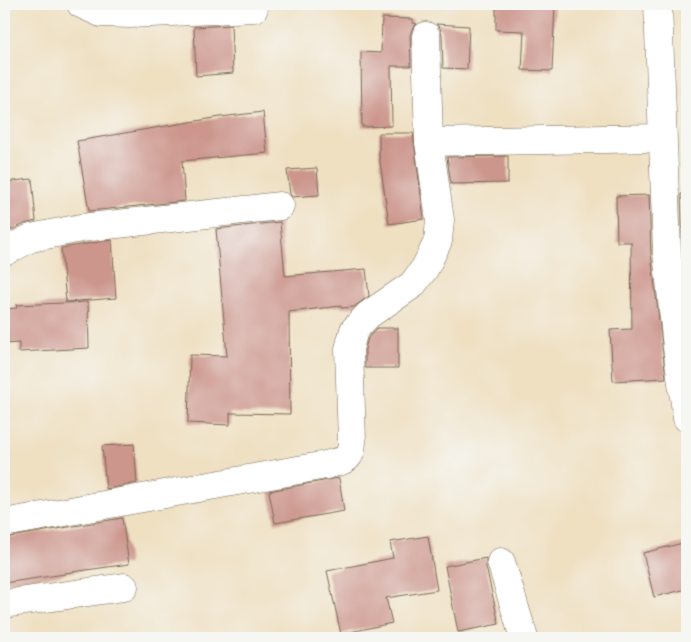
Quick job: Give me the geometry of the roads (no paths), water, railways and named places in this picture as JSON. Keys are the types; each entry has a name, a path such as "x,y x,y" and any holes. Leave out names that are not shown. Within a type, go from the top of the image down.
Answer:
{"street":[{"path":"81,4 101,13 130,14 254,8"},
{"path":"658,4 667,252 682,348 687,418"},
{"path":"4,523 346,460 350,456 352,442 349,349 354,330 368,315 412,285 425,268 438,241 440,220 430,142 426,36"},
{"path":"430,142 662,138"},
{"path":"4,252 31,238 81,228 280,206"},
{"path":"501,562 524,638"},
{"path":"4,604 124,587"}]}
